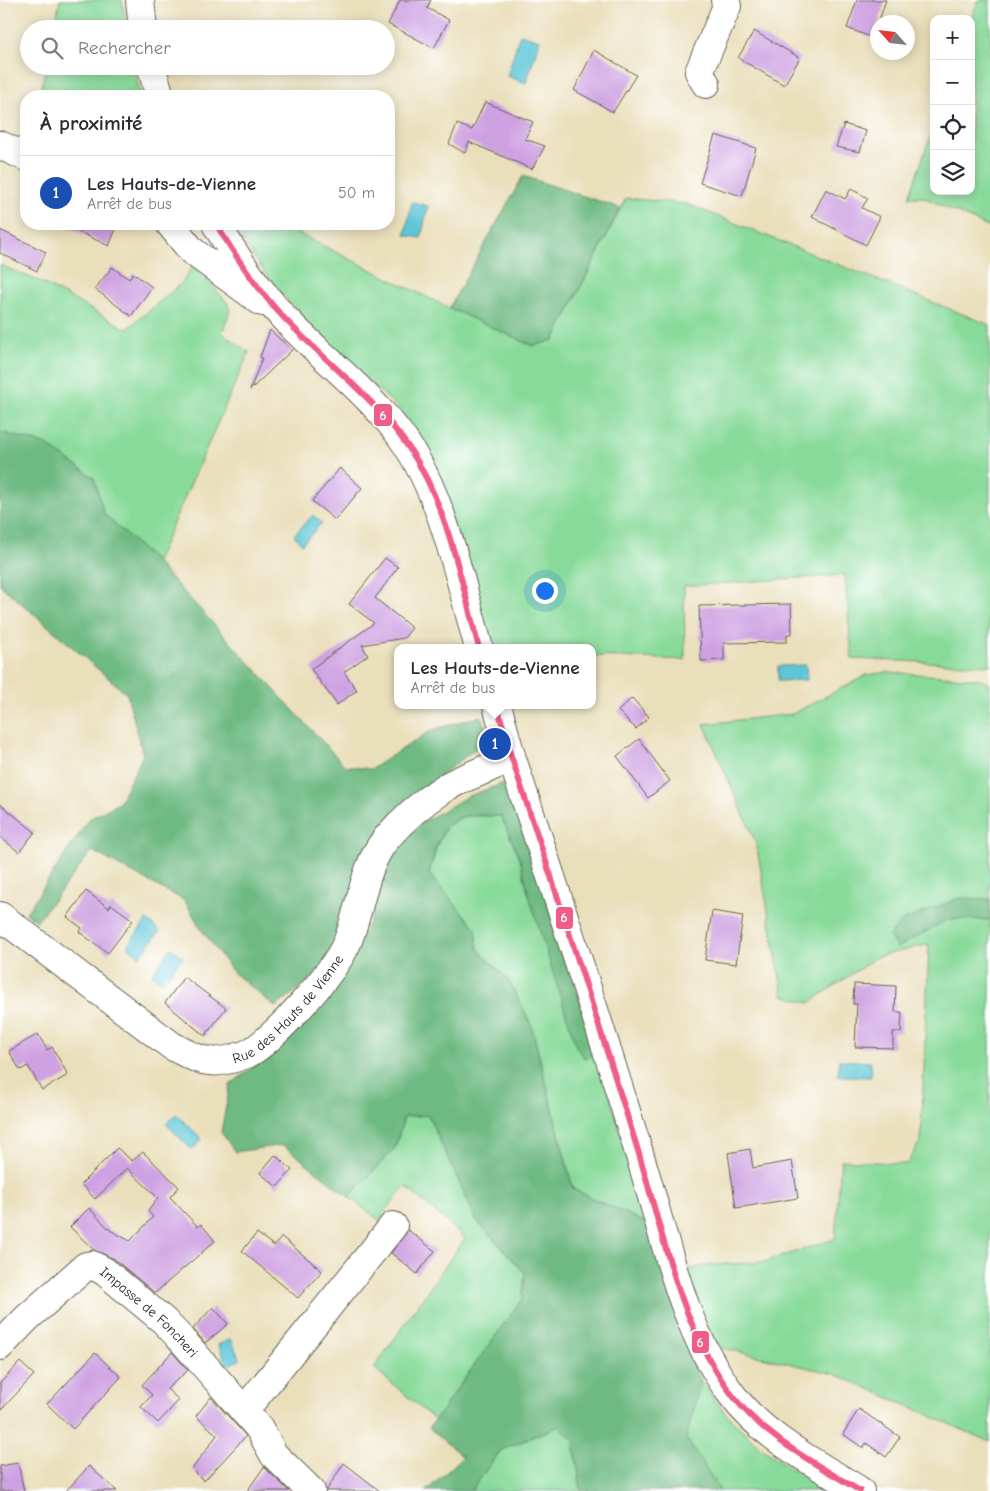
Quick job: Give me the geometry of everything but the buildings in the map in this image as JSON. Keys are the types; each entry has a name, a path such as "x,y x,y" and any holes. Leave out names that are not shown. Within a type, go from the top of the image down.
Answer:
{"street":[{"path":"140,0 142,20"},
{"path":"706,84 699,72 727,6 725,0"},
{"path":"154,75 158,90"},
{"path":"0,144 20,154"},
{"path":"175,230 192,251 207,264 284,318"},
{"path":"220,230 284,318 394,426 409,449 435,501 478,644"},
{"path":"498,709 511,756 615,1076 679,1290 703,1350 734,1397 752,1417 776,1437 860,1491"},
{"name":"Rue des Hauts de Vienne","path":"0,916 172,1046 193,1057 211,1062 231,1059 248,1053 266,1041 322,982 335,965 346,945 363,889 384,841 398,826 443,789 511,756"},
{"path":"244,1411 393,1226"},
{"name":"Impasse de Foncheri","path":"0,1346 27,1318 86,1266 92,1265 104,1271 164,1321 259,1428 274,1455 311,1491"}],"green space":[{"path":"60,0 122,0 125,20 56,20"},
{"path":"978,0 990,0 990,228 923,197 909,197 930,137 930,195 975,195 975,15 973,15"},
{"path":"44,75 135,75 139,90 41,90"},
{"path":"523,176 620,208 554,340 533,346 449,308"},
{"path":"626,198 687,204 990,325 990,593 988,595 990,665 852,659 845,575 684,586 685,660 596,656 596,644 491,644 435,466 417,435 396,406 323,339 276,288 234,230 291,230 449,308 533,346 554,340"},
{"path":"0,265 41,282 127,329 182,283 193,265 227,302 230,311 222,333 249,352 156,562 104,514 94,478 47,445 0,432"},
{"path":"0,432 47,445 94,478 104,514 156,562 345,766 371,769 432,730 481,716 489,738 403,805 343,916 328,955 313,978 275,1007 233,972 201,929 185,901 92,851 37,921 26,913 89,819 119,803 143,755 127,694 0,585"},
{"path":"889,672 979,679 990,684 990,1442 835,1374 722,1348 712,1351 686,1270 711,1265 764,1262 835,1239 841,1160 907,1164 921,1140 929,944 877,957 809,1003 783,995 756,843 704,724 792,714 867,675"},
{"path":"504,783 511,791 598,1054 584,1058 576,1046 529,896 520,859 501,816 478,815 456,819 439,839 429,874 476,929 478,949 509,981 531,1024 573,1189 646,1223 701,1381 686,1438 721,1491 581,1491 574,1441 559,1426 501,1450 471,1491 426,1491 463,1457 429,1428 522,1299 525,1273 477,1221 428,1115 404,1117 395,1148 349,1197 283,1145 235,1152 221,1132 230,1085 264,1058 354,952 370,921 384,868 398,841 415,827 468,796"},
{"path":"464,816 501,816 520,859 529,896 598,1054 646,1223 573,1189 531,1024 509,981 478,949 476,929 429,874 436,848 446,827"},
{"path":"959,898 990,899 990,920 948,919 897,948 889,936 902,921"},
{"path":"428,1115 477,1221 525,1273 523,1299 435,1420 374,1368 465,1238 405,1186 379,1220 349,1197 395,1148 404,1117"},
{"path":"701,1381 727,1415 761,1448 825,1491 721,1491 686,1438"},
{"path":"559,1426 574,1441 581,1491 471,1491 501,1450"}],"water":[{"path":"520,34 540,40 526,83 507,76"},
{"path":"412,202 428,206 421,238 405,235"},
{"path":"313,515 322,523 302,544 294,535"},
{"path":"806,665 807,680 778,681 778,666"},
{"path":"147,920 160,931 140,956 127,946"},
{"path":"171,948 183,957 163,982 152,974"},
{"path":"839,1060 871,1062 871,1077 838,1076"},
{"path":"176,1114 202,1139 192,1150 166,1124"},
{"path":"231,1339 240,1360 227,1365 218,1345"}],"transit line":[{"name":"6","path":"220,230 248,273 275,308 366,397 396,430 409,448 434,494 444,519 478,644"},
{"name":"6","path":"498,709 511,756 645,1173 673,1273 698,1337 714,1368 733,1396 760,1425 808,1460 860,1491"}],"place":[{"name":"Les Hauts-de-Vienne","path":"495,744"}]}
